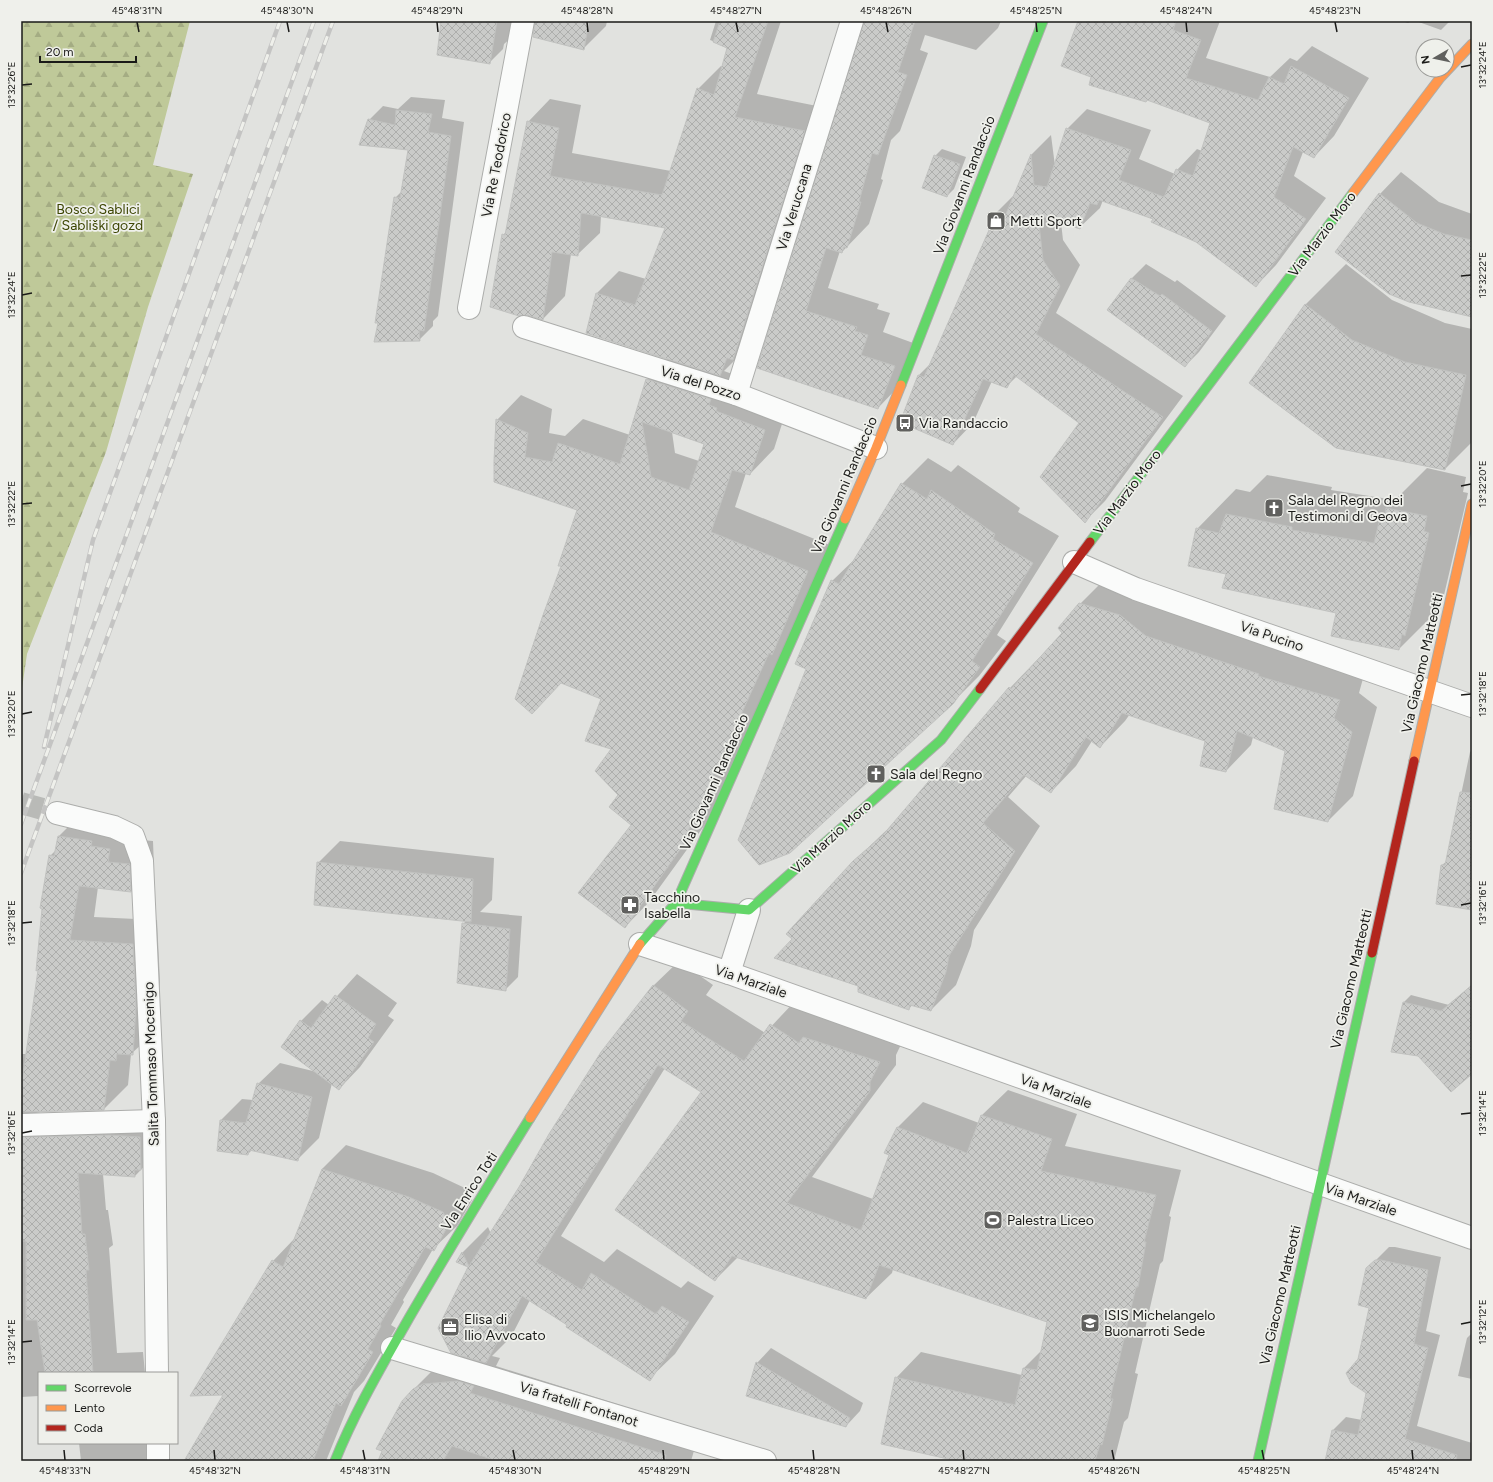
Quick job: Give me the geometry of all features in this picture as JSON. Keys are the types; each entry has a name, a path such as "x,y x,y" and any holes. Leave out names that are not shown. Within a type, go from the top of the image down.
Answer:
{"street":[{"name":"Via Re Teodorico","path":"469,308 523,21"},
{"name":"Via Veruccana","path":"736,394 852,21"},
{"name":"Via Giovanni Randaccio","path":"640,944 676,903 876,448 1043,21"},
{"name":"Via Marzio Moro","path":"749,910 941,740 1440,78 1472,44"},
{"name":"Via del Pozzo","path":"524,327 736,394 876,448"},
{"name":"Via Giacomo Matteotti","path":"1258,1461 1472,504"},
{"name":"Via Pucino","path":"1074,562 1136,590 1430,690 1472,706"},
{"name":"Salita Tommaso Mocenigo","path":"57,813 114,827 133,836 142,861 154,1121 157,1372"},
{"path":"676,903 749,910 729,973"},
{"name":"Via Marziale","path":"640,944 729,973 1472,1238"},
{"name":"Via Enrico Toti","path":"335,1461 345,1436 392,1348 460,1230 640,944"},
{"path":"21,1125 154,1121"},
{"name":"Via fratelli Fontanot","path":"392,1348 766,1461"},
{"path":"158,1444 158,1461"}],"green space":[{"name":"Bosco Sablici / Sabliški gozd","path":"21,21 190,21 153,165 193,174 148,307 106,452 27,654 21,695"}],"building":[{"path":"441,21 497,21 490,64 437,55"},
{"path":"535,21 589,21 584,50 533,37"},
{"path":"720,21 768,21 735,117 805,131 733,360 727,358 720,376 586,333 596,293 635,305 665,228 581,213 578,256 552,252 543,320 527,315 519,316 490,307 502,234 505,235 527,121 559,128 550,176 662,195 697,88 714,95 727,48 713,42"},
{"path":"864,21 915,21 898,72 907,75 878,155 872,153 859,202 861,202 847,248 844,247 842,253 826,248 806,311 857,327 855,331 868,335 861,355 895,366 878,409 757,368"},
{"path":"1078,21 1176,21 1173,30 1201,40 1186,78 1258,100 1269,77 1284,84 1291,66 1349,98 1314,158 1293,147 1274,197 1306,219 1256,287 1196,242 1151,222 1153,219 1099,200 1097,205 1090,203 1080,229 1038,215 1043,260 1060,286 1036,334 1163,417 1085,523 1040,477 1079,423 1014,375 1007,388 983,379 953,445 904,424 906,418 902,417 918,375 924,377 997,212 1005,216 1031,154 1034,185 1047,187 1066,128 1131,150 1119,180 1164,197 1176,169 1193,176 1210,123 1147,100 1146,102 1089,85 1091,77 1061,66"},
{"path":"396,110 432,114 428,132 451,136 424,331 419,330 420,341 374,342 378,323 375,323 394,197 400,198 408,150 359,145 368,119 395,125"},
{"path":"934,155 960,164 947,197 922,188"},
{"path":"1379,193 1417,223 1444,234 1472,240 1472,317 1409,302 1389,294 1335,252"},
{"path":"1131,278 1160,296 1162,294 1212,331 1185,367 1107,310"},
{"path":"1305,304 1352,340 1405,362 1466,375 1445,470 1336,448 1249,383"},
{"path":"646,379 711,399 709,405 717,408 716,411 765,430 750,475 732,470 711,532 808,571 772,655 769,653 679,851 625,928 578,893 631,825 609,807 618,795 595,771 611,749 585,741 601,699 561,683 532,714 515,699 561,566 558,566 577,510 494,482 496,419 528,433 525,457 552,462 558,443 620,464","holes":["642,422 704,444 689,490 651,477"]},
{"path":"901,483 927,499 931,490 995,534 993,539 1033,563 972,661 980,667 953,704 790,853 759,865 738,840 806,669 795,664 831,580 839,584"},
{"path":"1386,508 1427,516 1424,531 1429,533 1405,636 1402,634 1399,650 1331,636 1336,613 1222,588 1226,574 1188,566 1196,528 1219,533 1226,514 1292,527 1292,530 1374,543 1379,522 1384,523"},
{"path":"1079,603 1120,615 1146,636 1259,674 1258,676 1340,700 1334,718 1352,732 1328,822 1274,809 1285,751 1237,731 1226,772 1200,766 1205,741 1122,713 1100,748 1086,737 1051,793 1024,775 983,823 1015,851 949,956 946,972 931,1011 910,1005 909,1010 858,992 858,986 774,958 792,939 786,934 853,861 882,836 1009,687 1011,689 1062,633 1058,628"},
{"path":"1460,792 1472,793 1472,910 1436,904 1441,865 1445,865"},
{"path":"58,836 92,841 91,846 110,849 108,862 130,864 131,892 79,886 70,940 133,944 136,1006 133,1055 117,1054 116,1061 110,1060 104,1110 22,1112 21,1088 38,970 36,971 42,909 40,908 49,855 54,856"},
{"path":"317,862 473,879 471,922 314,905"},
{"path":"462,923 510,929 506,991 457,983"},
{"path":"653,985 688,1011 681,1021 744,1061 770,1024 799,1043 803,1037 880,1062 870,1082 870,1091 787,1203 861,1230 889,1155 884,1153 897,1127 967,1153 981,1115 1052,1139 1041,1171 1156,1195 1144,1242 1146,1242 1138,1287 1136,1287 1110,1399 1113,1399 1102,1445 1100,1444 1095,1461 957,1461 881,1444 895,1377 1015,1405 1023,1368 1037,1370 1047,1322 879,1265 866,1299 732,1256 715,1281 615,1210 701,1092 658,1065 536,1262 582,1290 591,1273 656,1314 662,1306 689,1322 650,1381 566,1327 567,1325 522,1296 486,1363 451,1353 438,1328 468,1267 456,1262 462,1252 469,1266 519,1187 549,1134 601,1052"},
{"path":"1472,985 1472,1074 1451,1092 1418,1056 1391,1052 1403,1002 1441,1011"},
{"path":"335,995 376,1024 368,1038 374,1042 339,1090 281,1047 300,1020 311,1028"},
{"path":"257,1083 312,1097 298,1161 249,1150 248,1155 217,1151 220,1120 246,1123"},
{"path":"109,1135 140,1137 141,1170 134,1170 135,1177 78,1173 82,1234 85,1234 89,1270 86,1270 93,1372 45,1372 37,1320 26,1320 26,1241 22,1241 22,1137"},
{"path":"322,1169 409,1197 443,1212 449,1224 434,1251 425,1247 380,1324 381,1326 368,1349 373,1352 341,1406 336,1403 313,1461 184,1461 223,1395 190,1396 272,1260 283,1267"},
{"path":"1375,1260 1428,1270 1414,1344 1428,1348 1405,1439 1457,1455 1456,1461 1325,1461 1332,1430 1358,1435 1366,1393 1351,1383 1346,1373 1358,1359 1369,1308 1358,1305 1366,1268"},
{"path":"756,1362 850,1418 846,1427 746,1396"},
{"path":"458,1381 474,1386 470,1393 666,1455 665,1461 497,1461 452,1446 443,1461 378,1461 382,1451 376,1449 402,1401 413,1389 423,1384"}],"tunnel":[{"path":"21,803 57,813"}],"railway":[{"path":"44,747 93,540 280,21"},
{"path":"21,824 314,21"},
{"path":"21,873 333,21"}],"traffic: fast":[{"path":"901,385 1043,21"},
{"path":"1090,542 1353,193"},
{"path":"640,944 676,903 845,519"},
{"path":"676,903 749,910 941,740 980,689"},
{"path":"1258,1461 1372,953"},
{"path":"335,1461 360,1406 379,1370 530,1118"}],"traffic: slow":[{"path":"1353,193 1440,78 1472,44"},
{"path":"845,519 876,448 901,385"},
{"path":"1414,761 1472,504"},
{"path":"530,1118 640,944"}],"traffic: jam":[{"path":"980,689 1090,542"},
{"path":"1372,953 1414,761"}],"place":[{"name":"Metti Sport","path":"996,221"},
{"name":"Via Randaccio","path":"905,423"},
{"name":"Sala del Regno dei Testimoni di Geova","path":"1274,508"},
{"name":"Sala del Regno","path":"876,774"},
{"name":"Tacchino Isabella","path":"630,905"},
{"name":"Palestra Liceo","path":"993,1220"},
{"name":"ISIS Michelangelo Buonarroti Sede","path":"1090,1323"},
{"name":"Elisa di Ilio Avvocato","path":"450,1327"}]}
